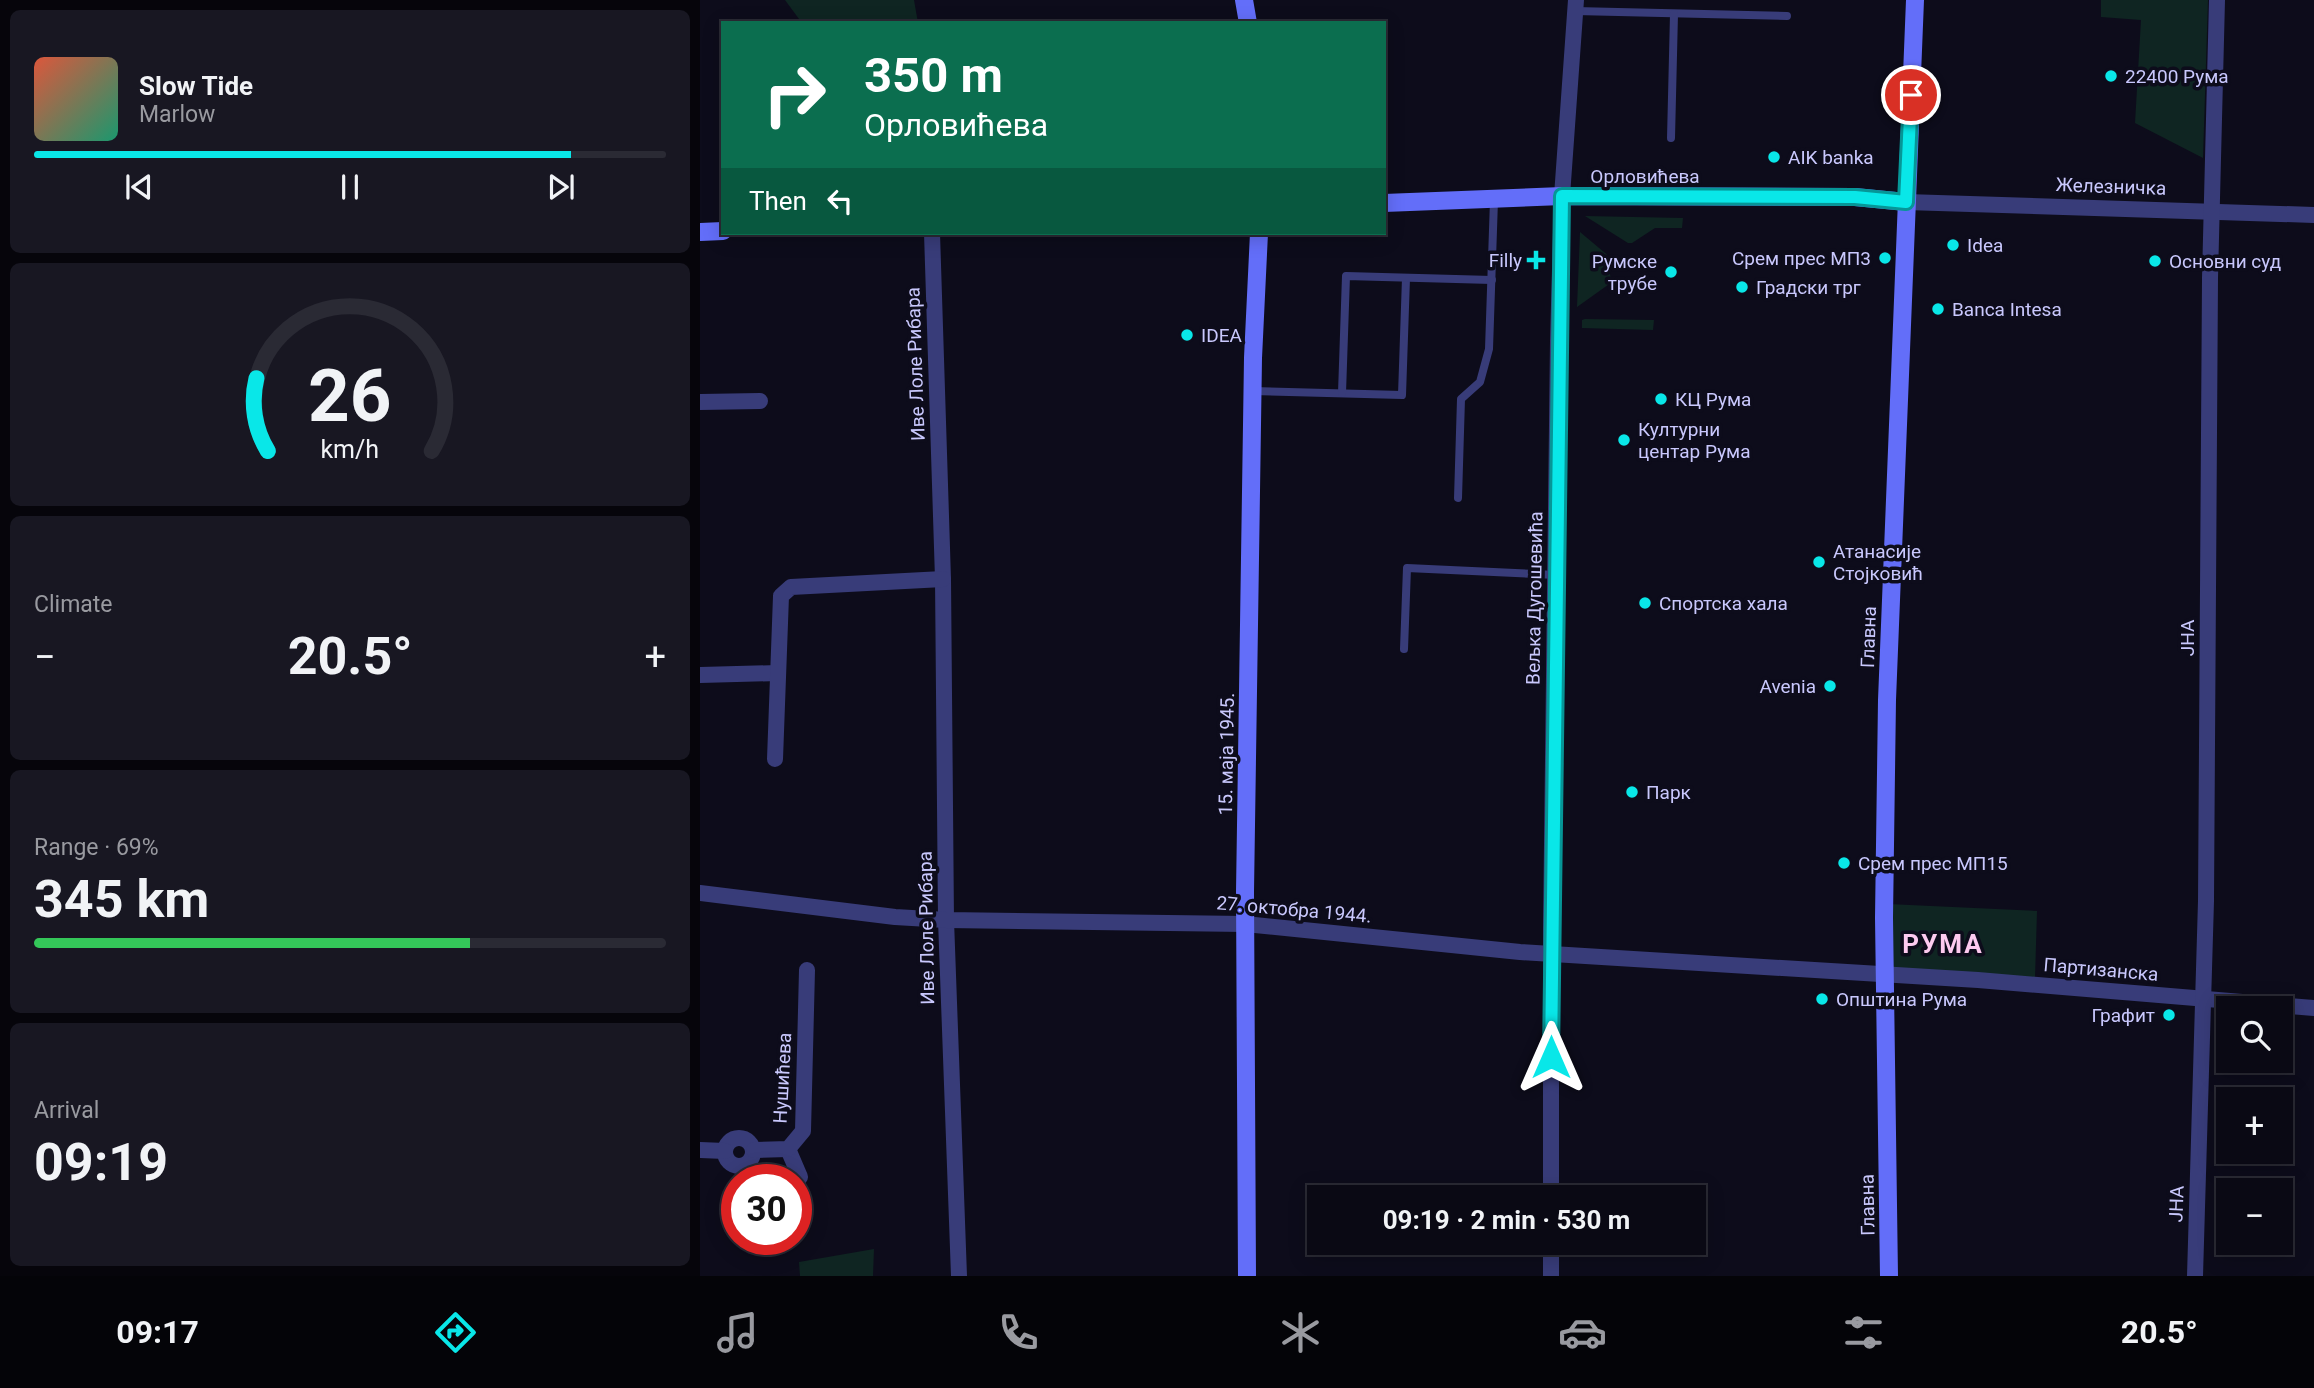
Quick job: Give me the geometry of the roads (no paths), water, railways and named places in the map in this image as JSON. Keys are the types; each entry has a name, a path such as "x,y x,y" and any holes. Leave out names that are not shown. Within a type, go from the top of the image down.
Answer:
{"street":[{"path":"1244,0 1248,21"},
{"name":"Главна","path":"1889,1276 1885,975 1887,700 1914,0"},
{"name":"ЈНА","path":"2195,1276 2203,999 2217,0"},
{"name":"Вељка Дугошевића","path":"1551,1185 1551,954 1562,196 1575,6"},
{"name":"Орловићева","path":"1386,203 1562,196 1855,197 1906,202"},
{"name":"Железничка","path":"1906,202 2314,215"},
{"path":"700,232 721,231"},
{"name":"Иве Лоле Рибара","path":"932,235 943,579 946,920 959,1276"},
{"name":"15. маја 1945.","path":"1247,1276 1245,924 1252,391 1259,235"},
{"path":"700,401 760,401"},
{"path":"775,759 781,596 785,590 792,587 943,579"},
{"path":"700,675 777,673"},
{"name":"27. октобра 1944.","path":"700,893 863,914 946,920 1245,924 1551,954 1885,975"},
{"name":"Нушићева","path":"700,1150 725,1151 729,1141 739,1137 749,1141 754,1150 788,1149 803,1131 807,970"},
{"name":"Партизанска","path":"1885,975 2314,1008"},
{"path":"788,1149 794,1164"},
{"path":"1551,1255 1551,1276"}],"lane":[{"path":"1575,6 1674,14 1787,16"},
{"path":"1671,138 1674,14"},
{"path":"1458,498 1461,399 1480,382 1489,349 1494,199"},
{"path":"1342,393 1346,276 1492,280"},
{"path":"1252,391 1402,395 1406,278"},
{"path":"1404,649 1407,568 1556,575"}],"place":[{"name":"22400 Рума","path":"2111,76"},
{"name":"AIK banka","path":"1774,157"},
{"name":"Idea","path":"1953,245"},
{"name":"Срем прес МП3","path":"1885,258"},
{"name":"Filly","path":"1536,260"},
{"name":"Основни суд","path":"2155,261"},
{"name":"Румске трубе","path":"1671,272"},
{"name":"Градски трг","path":"1742,287"},
{"name":"Banca Intesa","path":"1938,309"},
{"name":"IDEA","path":"1187,335"},
{"name":"КЦ Рума","path":"1661,399"},
{"name":"Културни центар Рума","path":"1624,440"},
{"name":"Атанасије Стојковић","path":"1819,562"},
{"name":"Спортска хала","path":"1645,603"},
{"name":"Avenia","path":"1830,686"},
{"name":"Парк","path":"1632,792"},
{"name":"Срем прес МП15","path":"1844,863"},
{"name":"Општина Рума","path":"1822,999"},
{"name":"Графит","path":"2169,1015"}],"district":[{"name":"РУМА","path":"1943,944"}]}
